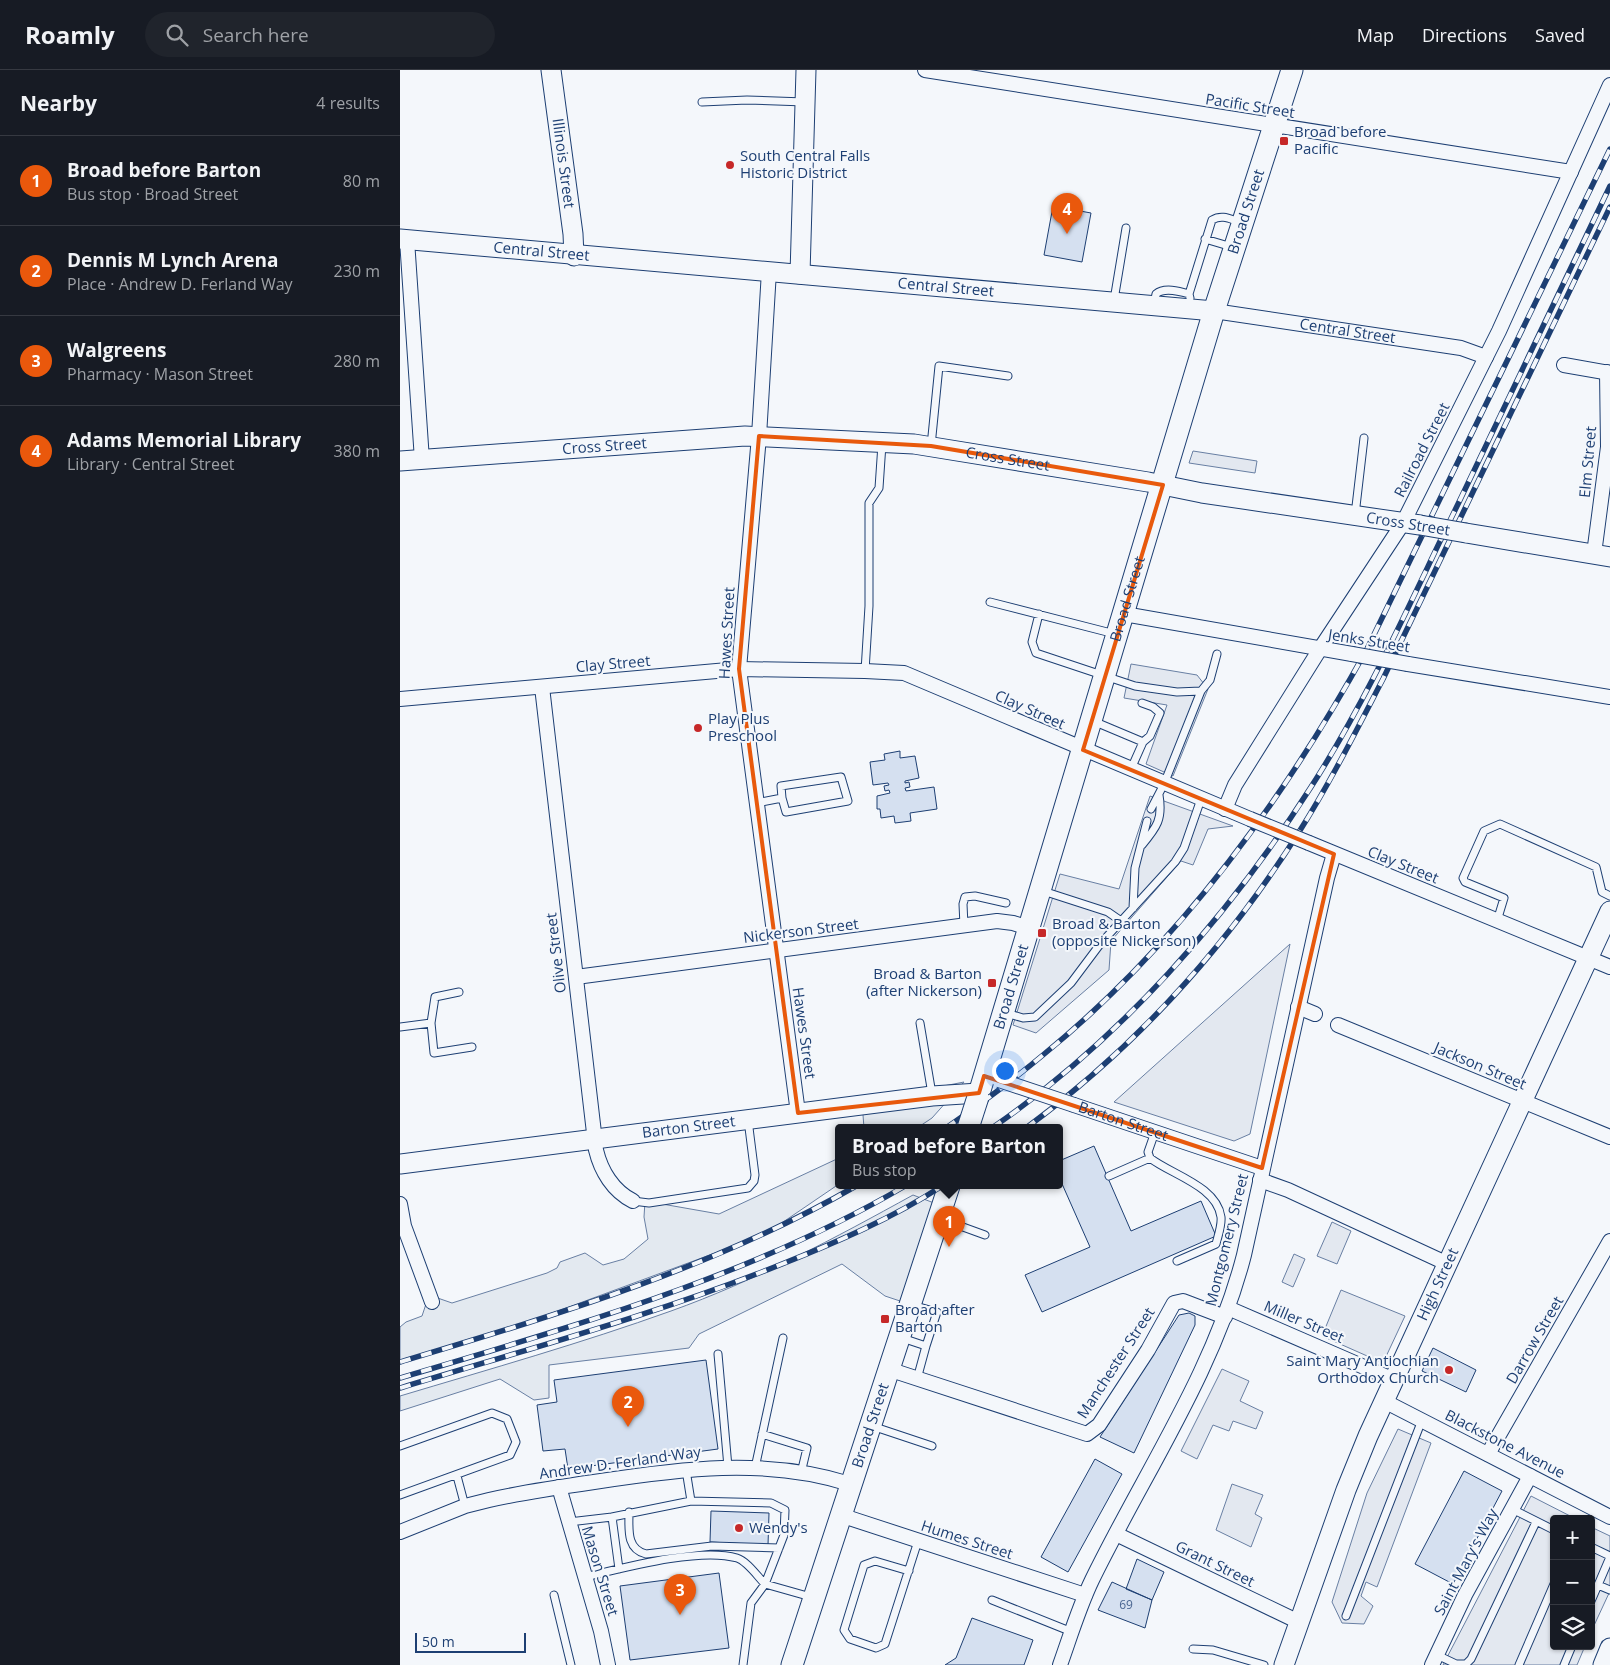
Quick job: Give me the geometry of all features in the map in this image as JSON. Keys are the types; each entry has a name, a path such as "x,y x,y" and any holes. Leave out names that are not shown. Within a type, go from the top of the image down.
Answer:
{"main road":[{"name":"Illinois Street","path":"551,70 573,234 574,256"},
{"path":"800,274 806,70"},
{"name":"Broad Street","path":"970,1124 985,1087 1004,1013 1040,890 1214,311 1292,70"},
{"name":"Central Street","path":"404,240 574,256 769,271 1154,307 1188,302 1214,311"},
{"name":"Cross Street","path":"400,461 759,436 882,442 931,446 1602,556"},
{"name":"High Street","path":"1284,1665 1353,1472 1589,958 1602,934 1610,911"},
{"name":"Barton Street","path":"400,1164 932,1096 985,1087"},
{"name":"Broad Street","path":"792,1665 869,1425 948,1190"},
{"path":"1603,1665 1610,1648"}],"street":[{"name":"Pacific Street","path":"925,70 1570,172"},
{"name":"Railroad Street","path":"1225,809 1235,785 1320,649 1412,524 1610,85"},
{"path":"404,240 422,460"},
{"name":"Hawes Street","path":"769,271 759,436 740,670 798,1113"},
{"name":"Central Street","path":"1214,311 1461,348 1486,357"},
{"path":"1564,365 1609,372"},
{"name":"Elm Street","path":"1602,556 1608,447 1609,372"},
{"name":"Jenks Street","path":"1124,614 1218,635 1352,654 1610,697"},
{"name":"Clay Street","path":"400,699 740,670 898,673 913,677 1131,770 1161,789 1201,799 1610,967"},
{"name":"Olive Street","path":"542,687 595,1139 599,1161 609,1180 621,1193 633,1201"},
{"name":"Montgomery Street","path":"1060,1665 1085,1595 1203,1366 1226,1312 1244,1256 1298,1007 1334,854"},
{"name":"Nickerson Street","path":"576,977 1006,921 1029,928"},
{"path":"1298,1007 1314,1014"},
{"name":"Jackson Street","path":"1338,1024 1610,1137"},
{"name":"Barton Street","path":"985,1087 1074,1105 1155,1132 1261,1174 1288,1190 1448,1264"},
{"path":"400,1204 404,1226 432,1302"},
{"name":"Darrow Street","path":"1488,1454 1610,1241"},
{"name":"Manchester Street","path":"888,1369 1087,1434 1098,1425 1148,1350 1174,1303 1183,1301 1226,1312"},
{"name":"Miller Street","path":"1226,1312 1394,1380"},
{"name":"Blackstone Avenue","path":"1384,1401 1610,1517"},
{"name":"Andrew D. Ferland Way","path":"400,1532 465,1506 501,1497 686,1469 754,1468 800,1473 850,1484"},
{"name":"Saint Mary's Way","path":"1435,1660 1465,1595 1530,1476"},
{"name":"Mason Street","path":"559,1487 601,1631 608,1665"},
{"name":"Humes Street","path":"840,1515 1085,1595"},
{"name":"Grant Street","path":"1116,1534 1299,1622"}],"lane":[{"path":"702,102 747,100 805,102"},
{"path":"1188,302 1212,220 1217,217 1243,223"},
{"path":"1114,303 1126,228"},
{"path":"1205,239 1235,248"},
{"path":"931,446 938,366 1008,376"},
{"path":"1354,515 1364,438"},
{"path":"865,671 869,606 869,503 879,488 882,442"},
{"path":"990,602 1118,634"},
{"path":"1039,614 1032,642 1036,653 1135,686 1177,692 1200,691"},
{"path":"1151,809 1161,789 1200,691 1210,680 1217,654"},
{"path":"1131,770 1143,742 1150,736 1160,713 1153,707 1142,703"},
{"path":"1092,720 1143,742"},
{"path":"841,777 848,801 786,812 782,798 781,786 841,777"},
{"path":"1140,847 1156,829 1161,811 1161,789"},
{"path":"756,803 782,798"},
{"path":"1004,1013 1023,1018 1035,1017 1071,983 1180,855 1201,799"},
{"path":"1133,908 1135,868 1147,821"},
{"path":"1497,921 1505,902 1504,898 1465,882 1463,878 1484,831 1500,824 1596,867 1602,892 1610,896"},
{"path":"1040,890 1108,912 1121,922"},
{"path":"964,926 963,904 965,898 975,896 1006,903"},
{"path":"459,992 435,997 431,1023 434,1053 472,1047"},
{"path":"400,1027 431,1023"},
{"path":"920,1023 932,1096"},
{"path":"633,1201 649,1204 743,1189 752,1184 755,1175 748,1119"},
{"path":"1155,1132 1148,1152 1150,1158 1202,1189 1217,1206 1221,1217 1216,1244 1177,1261"},
{"path":"1109,1176 1150,1158"},
{"path":"938,1218 985,1235"},
{"path":"910,1304 937,1312 917,1379"},
{"path":"898,1337 926,1346"},
{"path":"754,1468 783,1338"},
{"path":"718,1354 728,1467"},
{"path":"400,1446 492,1413 507,1419 516,1442 510,1455 457,1476 400,1495"},
{"path":"1346,1616 1422,1420"},
{"path":"869,1425 932,1446"},
{"path":"762,1434 807,1448 800,1473"},
{"path":"686,1469 691,1501"},
{"path":"457,1476 465,1506"},
{"path":"568,1522 612,1517 629,1512 691,1501 770,1503 784,1510 784,1535 765,1584 751,1603 743,1665"},
{"path":"1512,1509 1550,1528"},
{"path":"629,1512 630,1539 639,1552 646,1554 703,1546 779,1548"},
{"path":"612,1517 619,1569"},
{"path":"1435,1660 1467,1665 1536,1522"},
{"path":"909,1571 874,1561 864,1565 844,1630 850,1639 876,1648 886,1644 909,1571 918,1541"},
{"path":"1595,1549 1610,1556 1595,1592"},
{"path":"585,1577 680,1557 722,1556 739,1559 765,1584 814,1597"},
{"path":"1598,1585 1610,1590"},
{"path":"1519,1665 1550,1593"},
{"path":"554,1595 571,1665"},
{"path":"992,1600 1072,1632"},
{"path":"1194,1649 1213,1650 1264,1665"},
{"path":"1564,1665 1570,1650"}],"highlighted area":[{"path":"759,436 931,446 1163,485 1083,750 1334,854 1262,1168 984,1076 979,1093 798,1113 739,669"}],"shaded area":[{"path":"1193,451 1257,461 1255,473 1189,463"},
{"path":"1131,664 1197,675 1208,689 1173,776 1146,764 1167,705 1124,698"},
{"path":"1150,796 1233,826 1208,829 1193,865 1181,861 1111,941 1109,970 1036,1033 1013,1025 1060,874 1119,889"},
{"path":"1290,944 1250,1134 1234,1141 1114,1102"},
{"path":"964,1082 932,1118 923,1124 864,1124 862,1102"},
{"path":"835,1160 835,1187 764,1235 512,1328 400,1361 400,1327 406,1322 422,1316 429,1295 452,1303 547,1273 557,1268 560,1262 585,1253 603,1265 624,1259 648,1239 644,1217 645,1201 719,1214"},
{"path":"913,1195 942,1206 909,1304 885,1296 842,1264 699,1334 689,1348 549,1365 549,1398 534,1400 500,1379 400,1411 400,1396 604,1334 671,1311 733,1286 824,1243"},
{"path":"1332,1222 1351,1231 1337,1264 1317,1256"},
{"path":"1294,1254 1305,1259 1293,1287 1282,1282"},
{"path":"1341,1290 1405,1316 1383,1363 1322,1336"},
{"path":"1222,1369 1249,1381 1240,1401 1263,1412 1256,1429 1233,1421 1229,1431 1213,1425 1197,1459 1181,1451"},
{"path":"1398,1429 1431,1443 1377,1587 1366,1582 1361,1596 1373,1606 1364,1624 1342,1623 1332,1602 1367,1493"},
{"path":"1232,1484 1263,1495 1255,1514 1262,1518 1251,1547 1216,1530"},
{"path":"1531,1496 1568,1515 1550,1515 1550,1650 1583,1650 1577,1665 1443,1665"},
{"path":"1595,1529 1610,1536 1610,1591 1595,1623"}],"building":[{"path":"1053,206 1091,213 1082,262 1044,255"},
{"path":"900,751 900,758 915,756 919,778 905,781 905,783 909,782 910,787 905,788 906,791 934,787 937,809 910,813 911,821 895,823 894,816 881,818 880,809 877,809 877,796 890,793 889,790 885,791 884,786 889,785 888,783 873,785 870,762 885,760 884,754"},
{"path":"1094,1146 1131,1231 1201,1201 1216,1236 1042,1312 1025,1275 1090,1247 1063,1186 1063,1159"},
{"path":"1189,1313 1195,1316 1195,1325 1134,1453 1100,1437 1179,1315"},
{"name":"Saint Mary Antiochian Orthodox Church","path":"1433,1348 1476,1370 1466,1392 1422,1371"},
{"path":"706,1360 718,1449 568,1469 565,1449 543,1451 537,1405 557,1402 554,1380"},
{"path":"1095,1459 1122,1474 1068,1572 1041,1557"},
{"path":"1464,1471 1502,1491 1453,1584 1415,1564"},
{"name":"Wendy's","path":"711,1511 769,1513 768,1545 710,1542"},
{"path":"1137,1559 1164,1572 1152,1600 1126,1589"},
{"path":"719,1573 729,1648 630,1660 620,1586"},
{"path":"1112,1582 1152,1600 1145,1628 1098,1610"},
{"path":"972,1618 1033,1640 1024,1665 945,1665 956,1658"}],"railway":[{"path":"952,1124 1043,1055 1139,967 1224,868 1300,761 1367,649 1610,149"},
{"path":"997,1124 1084,1056 1127,1016 1168,973 1244,883 1311,787 1352,718 1389,647 1610,186"},
{"path":"1031,1124 1105,1064 1176,993 1210,955 1241,915 1299,832 1332,776 1383,679 1610,207"},
{"path":"400,1362 517,1326 633,1287 747,1241 850,1189"},
{"path":"400,1378 594,1319 722,1273 845,1219 900,1189"},
{"path":"400,1388 640,1315 735,1282 803,1256 864,1229 904,1209 937,1189"}],"place":[{"name":"Broad before Pacific","path":"1284,141"},
{"name":"South Central Falls Historic District","path":"730,165"},
{"name":"Adams Memorial Library","path":"1067,234"},
{"name":"Play Plus Preschool","path":"698,728"},
{"name":"Broad & Barton (opposite Nickerson)","path":"1042,933"},
{"name":"Broad & Barton (after Nickerson)","path":"992,983"},
{"name":"Broad before Barton","path":"949,1247"},
{"name":"Broad after Barton","path":"885,1319"},
{"name":"Saint Mary Antiochian Orthodox Church","path":"1449,1370"},
{"name":"Dennis M Lynch Arena","path":"628,1427"},
{"name":"Wendy's","path":"739,1528"},
{"name":"Walgreens","path":"680,1615"}]}
